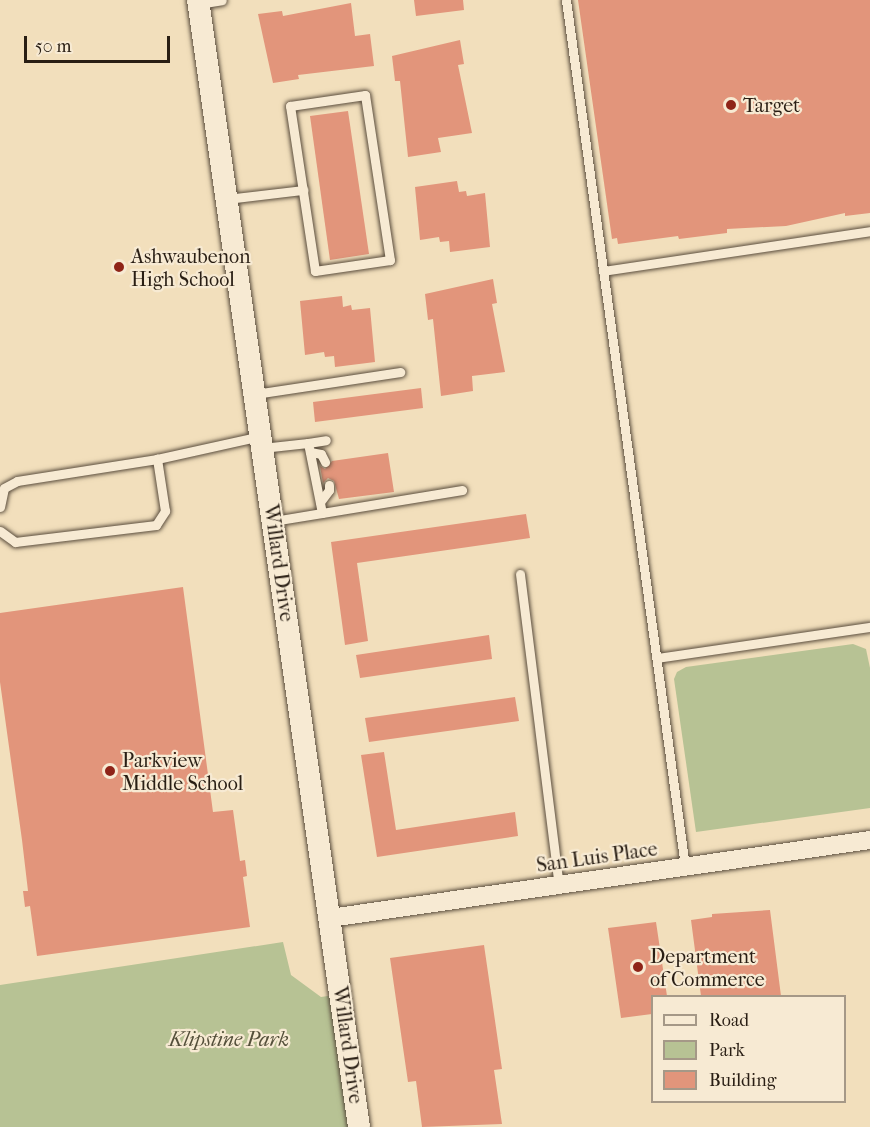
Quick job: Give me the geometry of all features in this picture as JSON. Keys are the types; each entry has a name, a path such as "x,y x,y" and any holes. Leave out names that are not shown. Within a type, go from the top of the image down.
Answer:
{"street":[{"name":"Willard Drive","path":"198,2 359,1127"},
{"name":"San Luis Place","path":"330,918 870,840"}],"lane":[{"path":"198,2 222,0"},
{"path":"566,0 685,867"},
{"path":"365,95 390,260 315,271 303,190 290,106 365,95"},
{"path":"227,199 303,190"},
{"path":"603,271 870,231"},
{"path":"255,394 400,372"},
{"path":"309,447 326,440"},
{"path":"0,507 4,488 18,481 262,442 309,447 321,454 325,462"},
{"path":"309,447 322,513"},
{"path":"0,531 15,542 156,525 165,511 157,459"},
{"path":"320,502 329,490 328,484"},
{"path":"273,521 462,490"},
{"path":"520,574 559,885"},
{"path":"657,658 870,627"}],"green space":[{"path":"853,644 866,649 870,668 870,808 696,832 674,679 677,672 686,667"},
{"name":"Klipstine Park","path":"283,942 291,975 321,997 341,994 359,1127 0,1127 0,985"}],"building":[{"path":"414,0 463,0 464,10 416,16"},
{"name":"Target","path":"578,0 870,0 870,213 845,216 845,213 786,226 727,229 727,233 679,239 678,236 618,244 617,238 612,239"},
{"path":"351,3 355,36 370,34 374,66 298,75 299,79 273,83 258,14 282,11 283,16"},
{"path":"460,40 464,64 458,65 472,133 438,138 441,152 408,157 400,81 395,81 392,56"},
{"path":"348,111 369,254 330,260 310,116"},
{"path":"457,181 459,192 466,191 467,196 485,193 490,247 450,252 449,241 440,242 439,237 420,240 415,187"},
{"path":"493,279 497,303 492,304 505,372 472,376 473,391 441,396 433,319 428,320 425,294"},
{"path":"342,296 343,307 351,305 352,310 370,308 375,362 335,367 334,356 325,357 324,352 305,355 300,301"},
{"path":"421,388 423,408 315,422 313,402"},
{"path":"388,453 394,492 339,499 334,481 328,478 323,483 320,466 325,469 332,461"},
{"path":"526,514 530,538 357,563 368,641 345,645 331,542"},
{"name":"Parkview Middle School","path":"183,587 213,812 233,810 240,861 245,860 247,876 243,877 250,927 37,956 30,906 25,907 23,891 28,891 0,682 0,613"},
{"path":"489,635 492,659 360,678 356,655"},
{"path":"515,697 519,721 369,742 365,718"},
{"path":"384,752 396,830 515,812 518,836 377,857 361,755"},
{"path":"770,910 781,995 701,995 691,920 712,917 712,914"},
{"path":"656,922 667,995 651,995 651,1014 621,1018 608,928"},
{"path":"484,945 502,1069 494,1070 502,1124 422,1127 416,1081 408,1082 390,958"}],"place":[{"name":"Target","path":"731,105"},
{"name":"Ashwaubenon High School","path":"119,267"},
{"name":"Parkview Middle School","path":"110,771"},
{"name":"Department of Commerce","path":"638,967"}]}
